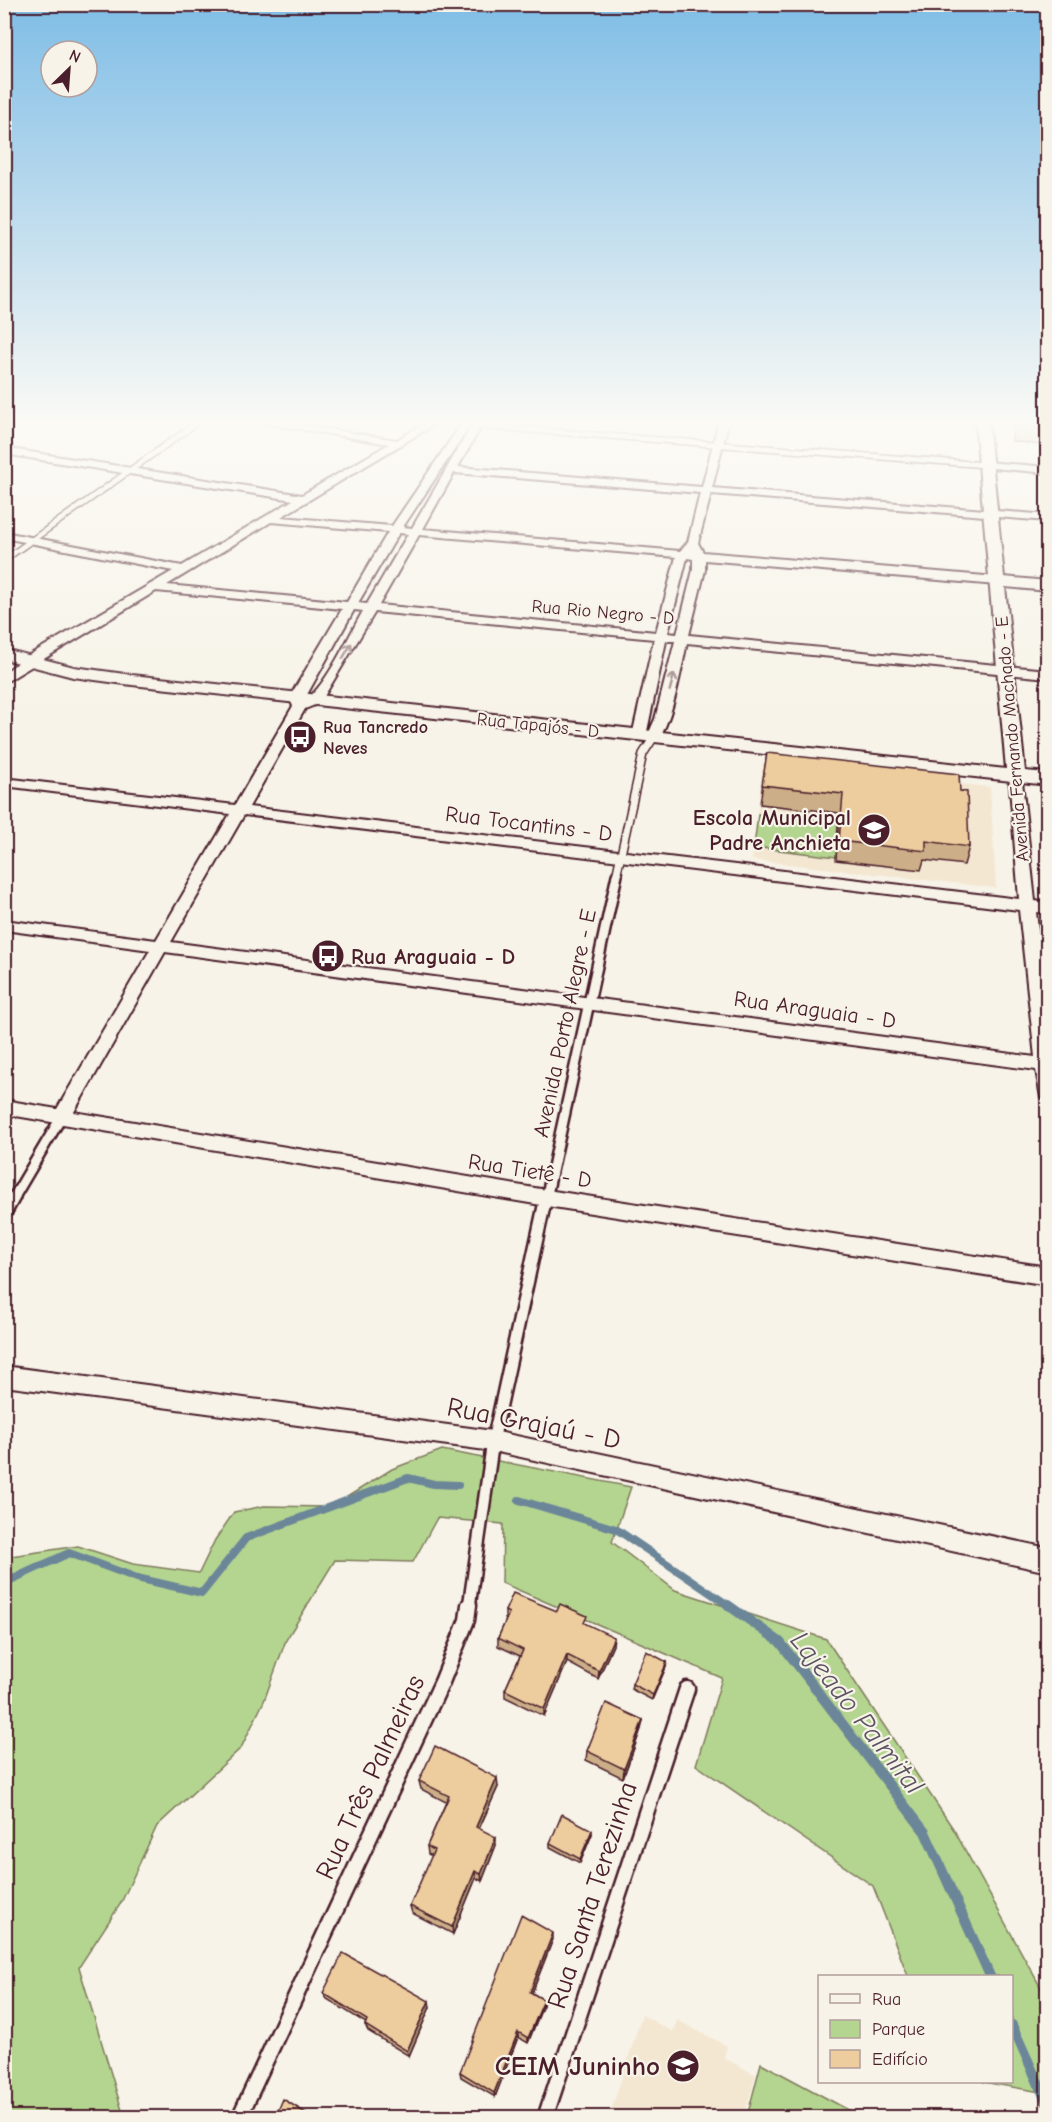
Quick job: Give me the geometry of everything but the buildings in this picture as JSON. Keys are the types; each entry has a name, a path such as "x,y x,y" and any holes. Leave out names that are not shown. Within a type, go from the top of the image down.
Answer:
{"street":[{"path":"270,519 1047,586"},
{"path":"4,679 29,661 270,519"},
{"path":"304,702 349,606 403,519"},
{"path":"62,1116 304,702 371,608 424,519"},
{"name":"Avenida Porto Alegre - E","path":"646,743 661,636 682,555 693,543 700,519"},
{"name":"Avenida Fernando Machado - E","path":"991,519 1016,775 1026,905 1046,1065 1047,1093"},
{"path":"4,535 185,570"},
{"path":"693,543 699,556"},
{"name":"Avenida Porto Alegre - E","path":"646,743 662,719 699,570 699,556"},
{"name":"Rua Rio Negro - D","path":"155,587 1047,674"},
{"name":"Rua Tapajós - D","path":"4,654 73,672 646,743 1047,779"},
{"name":"Rua Tocantins - D","path":"4,782 1047,908"},
{"name":"Rua Araguaia - D","path":"4,925 1046,1065"},
{"name":"Rua Tietê - D","path":"4,1107 547,1198 1047,1276"},
{"name":"Rua Grajaú - D","path":"4,1376 493,1441 1047,1560"}],"lane":[{"path":"4,560 63,519"},
{"name":"Avenida Porto Alegre - E","path":"493,1441 646,743"},
{"path":"4,1215 62,1116"},
{"name":"Rua Três Palmeiras","path":"239,2118 442,1682 467,1620 493,1441"},
{"name":"Rua Santa Terezinha","path":"545,2118 687,1689"}],"shaded area":[{"name":"Escola Municipal Padre Anchieta","path":"763,764 990,787 996,888 752,860"},
{"name":"CEIM Juninho","path":"642,2015 673,2032 677,2020 727,2046 724,2058 756,2075 744,2117 609,2117"}],"green space":[{"path":"758,814 838,823 836,857 754,847"},
{"path":"442,1450 631,1487 612,1542 675,1590 826,1639 954,1830 1047,1999 1047,2093 989,2083 1013,2083 1013,1975 908,1975 873,1886 696,1765 722,1678 502,1583 503,1524 437,1518 413,1562 335,1560 286,1640 264,1701 241,1748 157,1826 121,1903 79,1967 124,2117 5,2118 5,1557 78,1546 133,1564 199,1573 215,1540 234,1512 264,1506 331,1507 392,1469"},
{"path":"761,2063 854,2113 854,2117 747,2117"}],"waterway":[{"name":"Lajeado Palmital","path":"4,1583 69,1553 137,1578 202,1593 246,1538 408,1478 434,1484 458,1485"},
{"name":"Lajeado Palmital","path":"519,1500 616,1529 731,1607"},
{"name":"Lajeado Palmital","path":"728,1605 780,1642 925,1832 990,1975"},
{"name":"Lajeado Palmital","path":"1013,2027 1048,2105"}],"place":[{"name":"Rua Tancredo Neves","path":"300,737"},
{"name":"Escola Municipal Padre Anchieta","path":"874,830"},
{"name":"Rua Araguaia - D","path":"328,956"},
{"name":"CEIM Juninho","path":"683,2066"}]}
